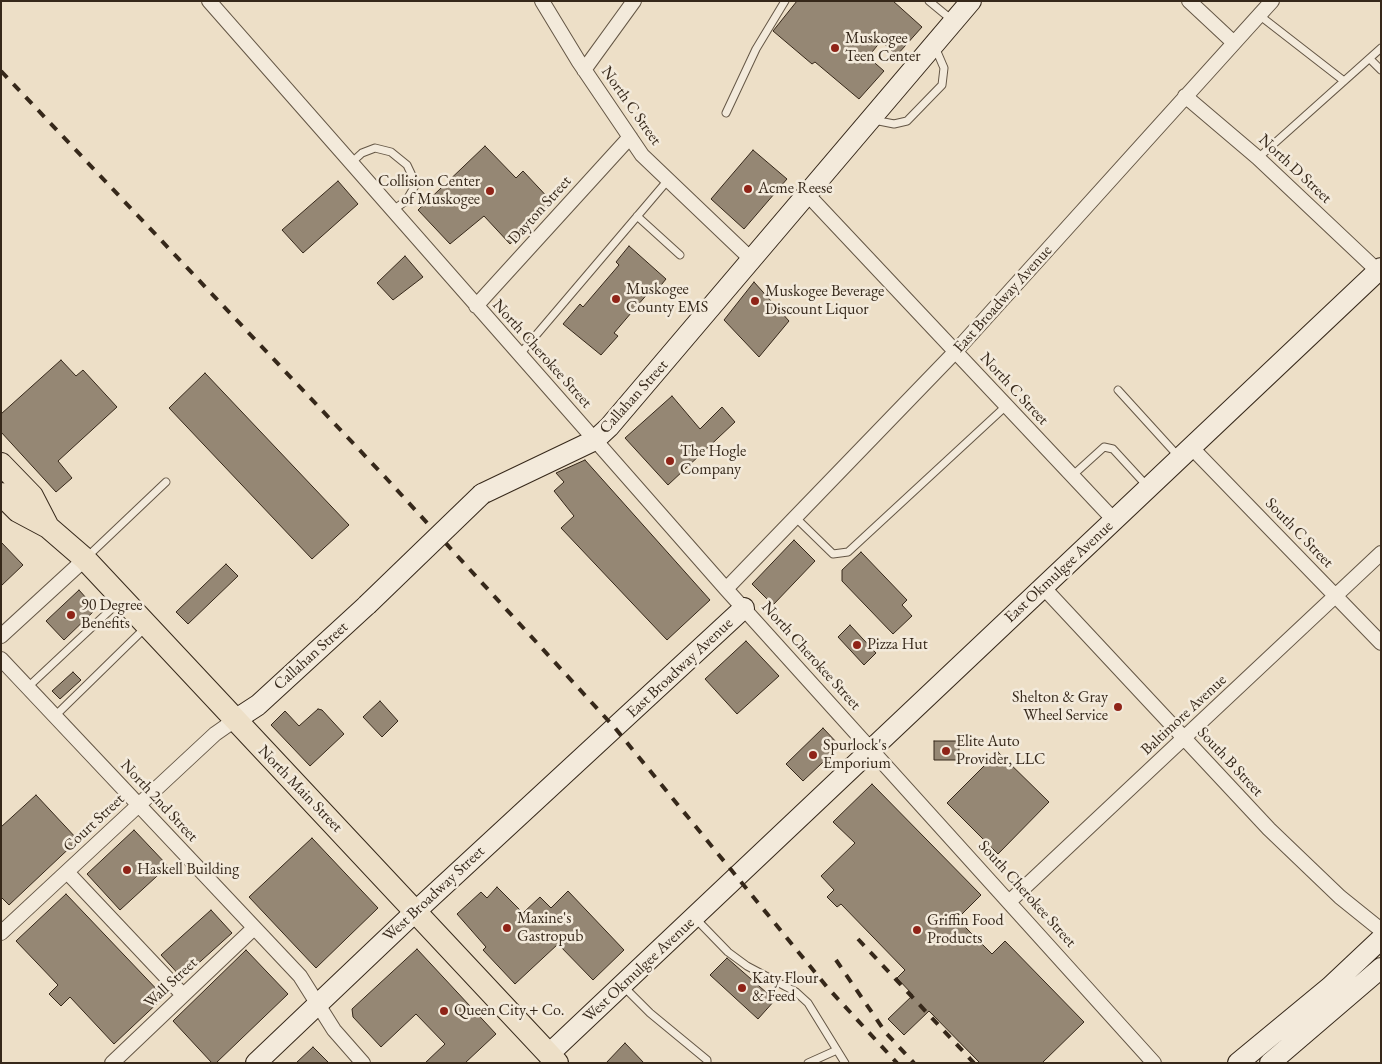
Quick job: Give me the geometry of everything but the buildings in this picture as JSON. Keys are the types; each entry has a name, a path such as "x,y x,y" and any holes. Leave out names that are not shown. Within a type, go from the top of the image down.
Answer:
{"main road":[{"name":"North Main Street","path":"1,464 32,496 48,527"},
{"name":"North Main Street","path":"1,494 18,511 48,527 84,559 123,599 416,911 549,1060"}],"street":[{"name":"North Cherokee Street","path":"209,1 726,589 872,750"},
{"name":"North C Street","path":"542,1 584,70 642,155 752,260"},
{"path":"584,70 634,1"},
{"name":"Callahan Street","path":"235,720 258,704 367,605 482,494 595,440 611,425 971,1"},
{"path":"1189,1 1234,43"},
{"name":"East Broadway Avenue","path":"726,589 956,352 1272,1"},
{"name":"North D Street","path":"1185,96 1258,158 1380,271"},
{"name":"Dayton Street","path":"476,306 630,137"},
{"name":"North C Street","path":"807,194 1114,520"},
{"name":"East Okmulgee Avenue","path":"738,877 1114,520 1380,271"},
{"name":"South C Street","path":"1186,454 1335,595 1381,643"},
{"name":"Baltimore Avenue","path":"1010,901 1381,553"},
{"path":"1,636 84,559"},
{"name":"South B Street","path":"1044,587 1275,836 1340,897 1381,930"},
{"name":"East Broadway Avenue","path":"615,728 744,608"},
{"name":"North 2nd Street","path":"1,659 300,976 334,1030 363,1063"},
{"name":"Court Street","path":"1,933 215,734 235,720"},
{"name":"West Broadway Street","path":"256,1063 416,911 615,728"},
{"name":"South Cherokee Street","path":"872,750 1154,1063"},
{"path":"67,872 183,995"},
{"name":"West Okmulgee Avenue","path":"549,1060 622,985 738,877"},
{"name":"Wall Street","path":"112,1063 254,928"},
{"path":"1238,1063 1330,987 1381,939"},
{"path":"1270,1063 1381,968"}],"lane":[{"path":"726,113 756,49 785,1"},
{"path":"929,1 954,22"},
{"path":"1259,15 1344,81"},
{"path":"871,119 901,124 907,121 942,85 944,68 934,45"},
{"path":"1258,158 1381,48"},
{"path":"1370,59 1381,70"},
{"path":"351,163 362,153 375,148 391,152 407,165 416,184 406,201 393,210"},
{"path":"520,354 668,180"},
{"path":"637,216 680,255"},
{"path":"1118,390 1186,454"},
{"path":"796,518 832,554 848,552 1006,406"},
{"path":"1072,476 1104,447 1113,449 1149,488"},
{"path":"84,559 97,549 166,482"},
{"path":"28,687 123,599"},
{"path":"55,716 148,626"},
{"path":"694,918 728,952 747,966 796,992 808,1003 845,1063"},
{"path":"622,985 650,1013 707,1060 707,1063"},
{"path":"808,1063 837,1050"}],"railway":[{"path":"1,71 386,478 615,728 827,987 897,1063"},
{"path":"858,939 974,1063"},
{"path":"836,960 886,1033 914,1063"}],"place":[{"name":"Muskogee Teen Center","path":"835,48"},
{"name":"Acme Reese","path":"748,189"},
{"name":"Collision Center of Muskogee","path":"490,191"},
{"name":"Muskogee County EMS","path":"616,299"},
{"name":"Muskogee Beverage Discount Liquor","path":"755,301"},
{"name":"The Hogle Company","path":"670,461"},
{"name":"90 Degree Benefits","path":"71,615"},
{"name":"Pizza Hut","path":"857,645"},
{"name":"Shelton & Gray Wheel Service","path":"1118,707"},
{"name":"Elite Auto Provider, LLC","path":"946,751"},
{"name":"Spurlock's Emporium","path":"813,755"},
{"name":"Haskell Building","path":"127,870"},
{"name":"Maxine's Gastropub","path":"507,928"},
{"name":"Griffin Food Products","path":"917,930"},
{"name":"Katy Flour & Feed","path":"742,988"},
{"name":"Queen City + Co.","path":"444,1011"}]}
